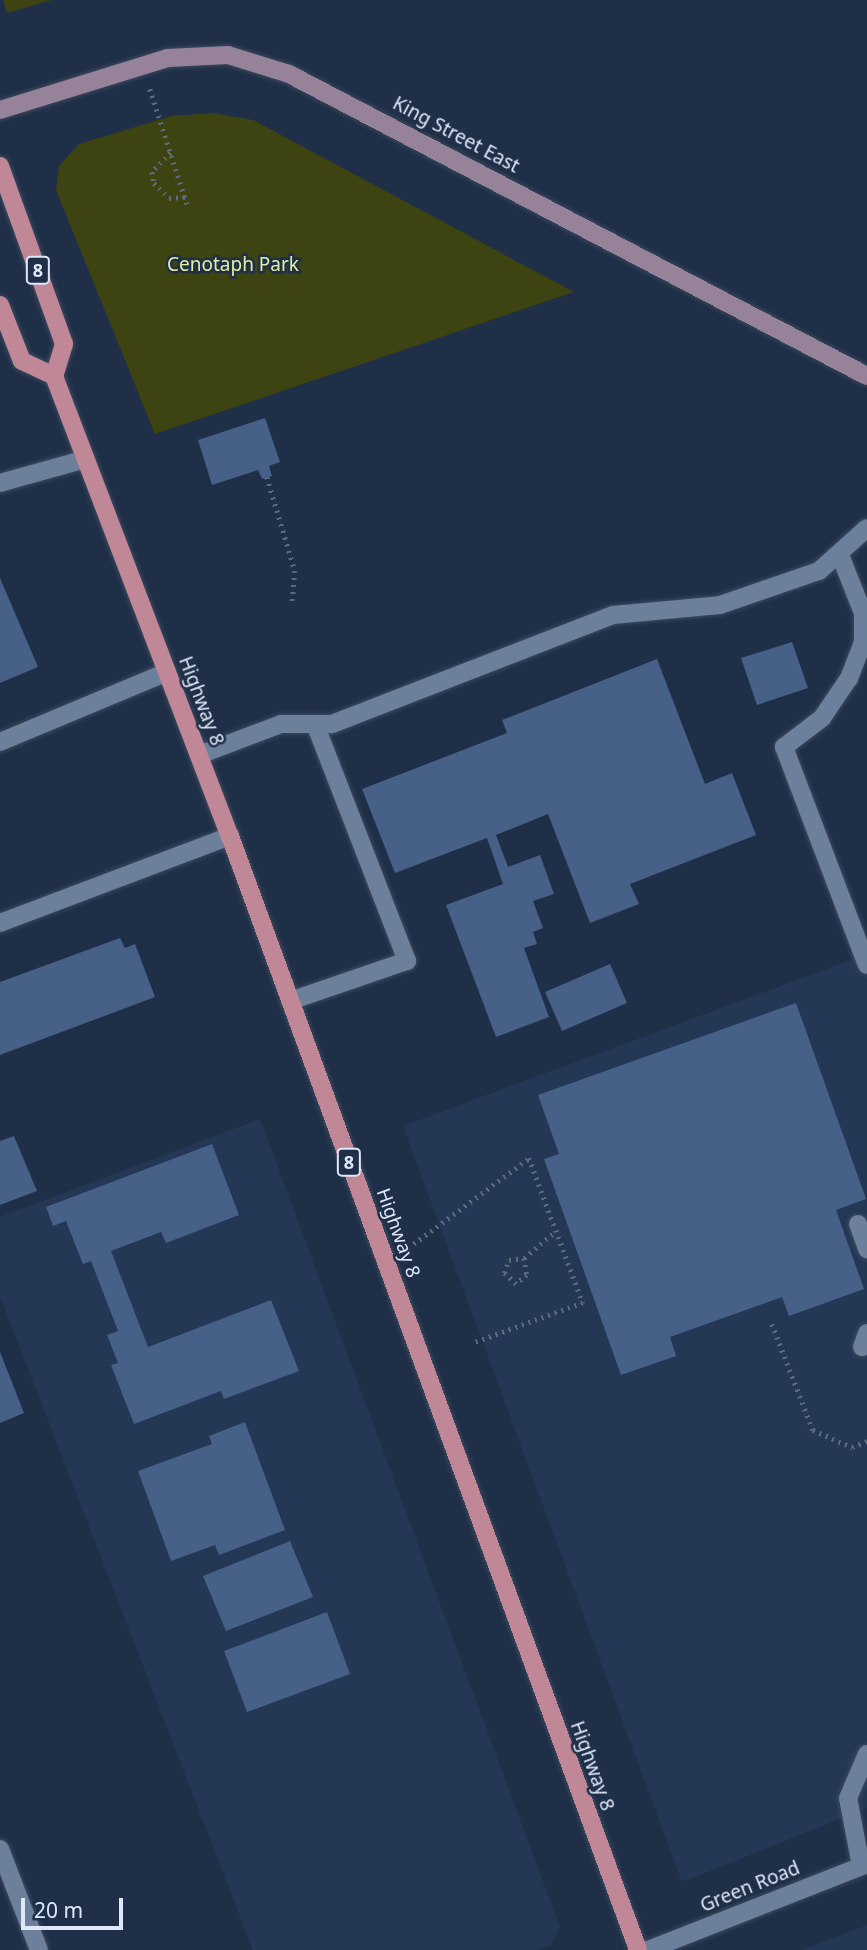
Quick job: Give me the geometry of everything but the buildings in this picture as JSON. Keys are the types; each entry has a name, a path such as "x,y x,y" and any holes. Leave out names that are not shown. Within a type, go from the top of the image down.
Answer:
{"main road":[{"name":"King Street East","path":"0,110 168,58 228,55 289,74 867,376"},
{"name":"8","path":"0,166 64,344 54,376"},
{"path":"0,305 22,361 54,376"},
{"name":"Highway 8","path":"54,376 230,836 638,1950"}],"street":[{"path":"0,483 86,459"},
{"path":"199,755 281,724 332,724 613,615 720,606 819,571 867,528"},
{"path":"840,555 863,613 863,642 849,678 821,718 784,747 867,965"},
{"path":"0,742 167,672"},
{"path":"290,1001 407,961 315,724"},
{"path":"0,923 230,836"},
{"path":"858,1224 867,1249"},
{"path":"864,1865 848,1798 867,1754"},
{"path":"0,1849 39,1950"},
{"name":"Green Road","path":"648,1950 864,1865"}],"path":[{"path":"142,66 187,204"},
{"path":"171,153 152,172 155,183 169,198 185,197"},
{"path":"267,477 295,571 292,604"},
{"path":"385,1260 424,1240 529,1157 583,1303 473,1343"},
{"path":"524,1258 527,1275 516,1284 504,1266 524,1258 556,1231"},
{"path":"772,1324 813,1430 852,1447 867,1441"}],"shaded area":[{"path":"867,954 867,1808 682,1882 403,1126"},
{"path":"260,1119 560,1927 551,1945 537,1950 253,1950 0,1296 0,1217"},
{"path":"867,1925 867,1950 802,1950"}],"green space":[{"path":"3,0 52,0 7,13"},
{"name":"Cenotaph Park","path":"212,113 253,120 574,292 155,434 56,190 59,166 79,144 172,116"}]}
